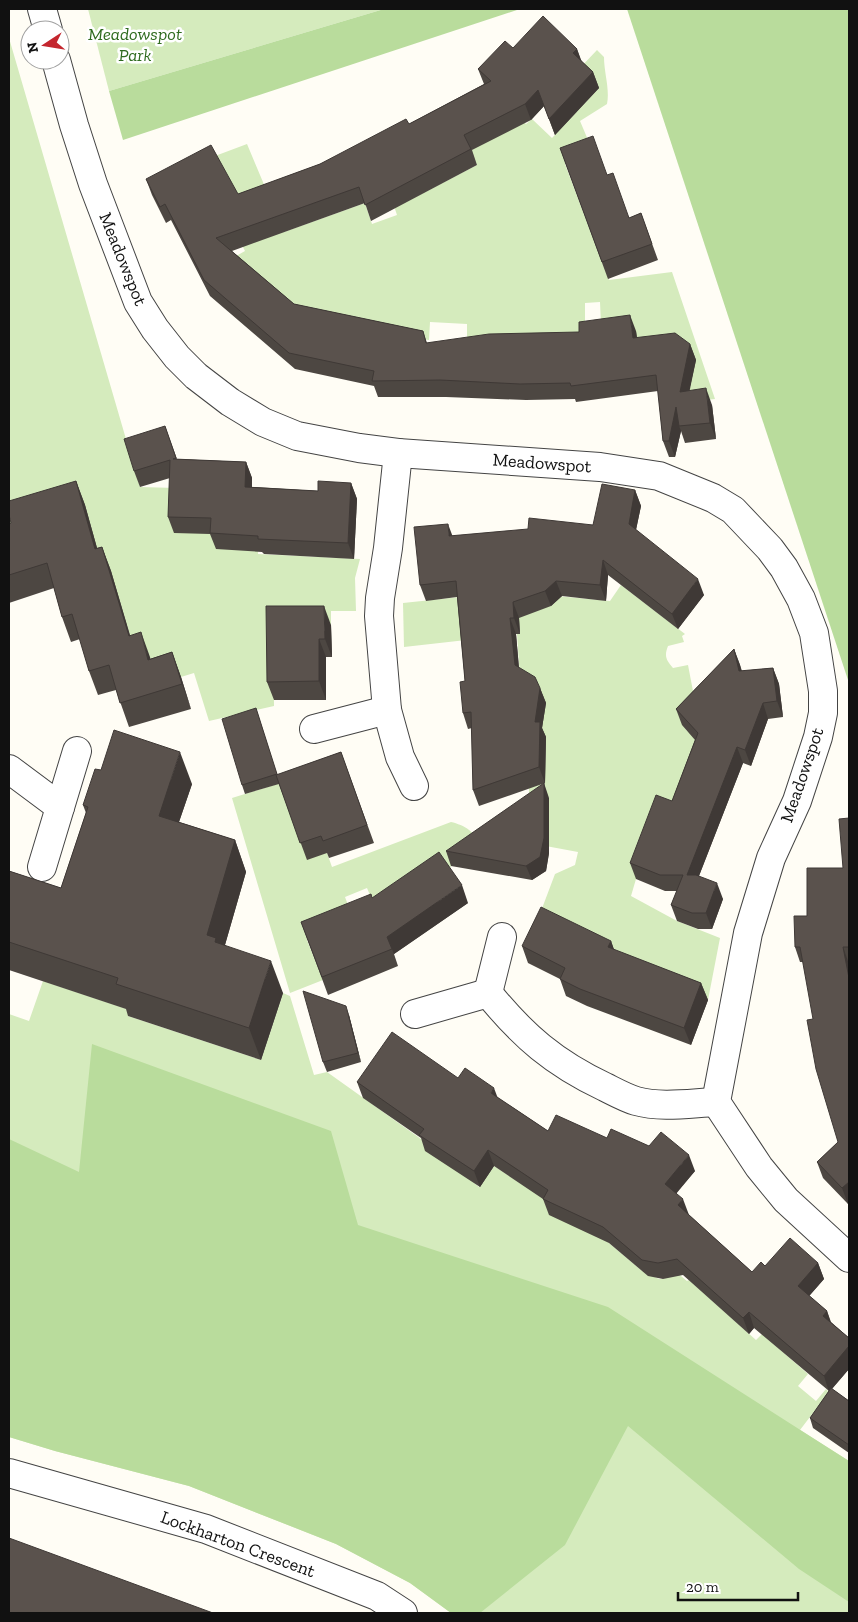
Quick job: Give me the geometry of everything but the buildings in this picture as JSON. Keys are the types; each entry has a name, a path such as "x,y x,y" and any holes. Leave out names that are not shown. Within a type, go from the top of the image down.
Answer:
{"street":[{"name":"Meadowspot","path":"59,70 93,184 138,302 155,329 177,357 196,376 230,402 263,422 297,436 359,448 398,453 581,466 659,476 713,498 733,510 770,549 784,568 801,599 814,633 822,684 823,713 818,737 800,792 771,858 748,933 716,1102"},
{"path":"398,453 379,607 387,710 400,757 414,786"},
{"path":"314,729 387,710"},
{"path":"42,866 77,751"},
{"path":"9,769 60,807"},
{"path":"488,993 502,937"},
{"path":"488,993 509,1018 544,1052 591,1081 637,1101 678,1104 716,1102 759,1167 786,1200 849,1258"},
{"path":"415,1014 488,993"},
{"name":"Lockharton Crescent","path":"9,1474 206,1529 377,1596 403,1613"}],"green space":[{"name":"Meadowspot Park","path":"88,9 384,9 109,91"},
{"path":"384,9 520,9 123,140 109,91"},
{"path":"627,9 849,9 849,683"},
{"path":"9,38 140,487 176,488 217,534 259,537 258,554 360,559 355,578 356,611 331,611 331,625 273,625 274,706 209,721 194,673 145,688 154,673 150,657 137,660 127,625 9,552"},
{"path":"597,50 604,57 608,93 607,104 580,121 591,147 565,164 609,280 672,272 715,399 686,402 602,347 600,302 585,303 585,348 467,341 467,324 430,322 429,340 420,339 317,323 229,260 245,251 199,162 247,144 284,232 365,203 372,224 397,215 390,194 404,203 477,165 470,152 513,112 526,124 532,119 552,138 598,89 579,69"},
{"path":"621,585 685,634 682,636 684,642 668,646 666,658 673,668 688,665 697,712 685,725 686,730 707,741 636,879 631,896 677,921 720,938 708,1000 626,969 538,919 555,874 575,865 578,852 535,844 549,822 549,797 529,796 529,768 545,768 546,738 529,737 546,704 521,692 517,634 520,633 516,592 551,606 557,596 610,601"},
{"path":"479,595 484,638 404,647 403,603"},
{"path":"300,777 332,867 451,822 461,825 473,833 479,847 390,909 377,912 367,888 345,897 354,921 307,940 323,980 290,993 232,798"},
{"path":"43,981 130,1010 128,1016 261,1060 283,993 290,996 314,1075 327,1072 421,1139 479,1187 494,1166 523,1185 527,1178 595,1209 609,1243 641,1270 659,1279 663,1279 676,1272 687,1281 689,1280 756,1340 762,1334 808,1374 798,1386 816,1401 826,1389 829,1392 800,1430 849,1461 849,1613 451,1613 410,1583 336,1544 189,1486 9,1437 9,1014 29,1021"},
{"path":"92,1044 331,1131 358,1225 608,1307 849,1461 849,1602 799,1569 628,1426 565,1545 480,1613 451,1613 410,1583 336,1544 189,1486 9,1437 9,1139 79,1172"}]}
